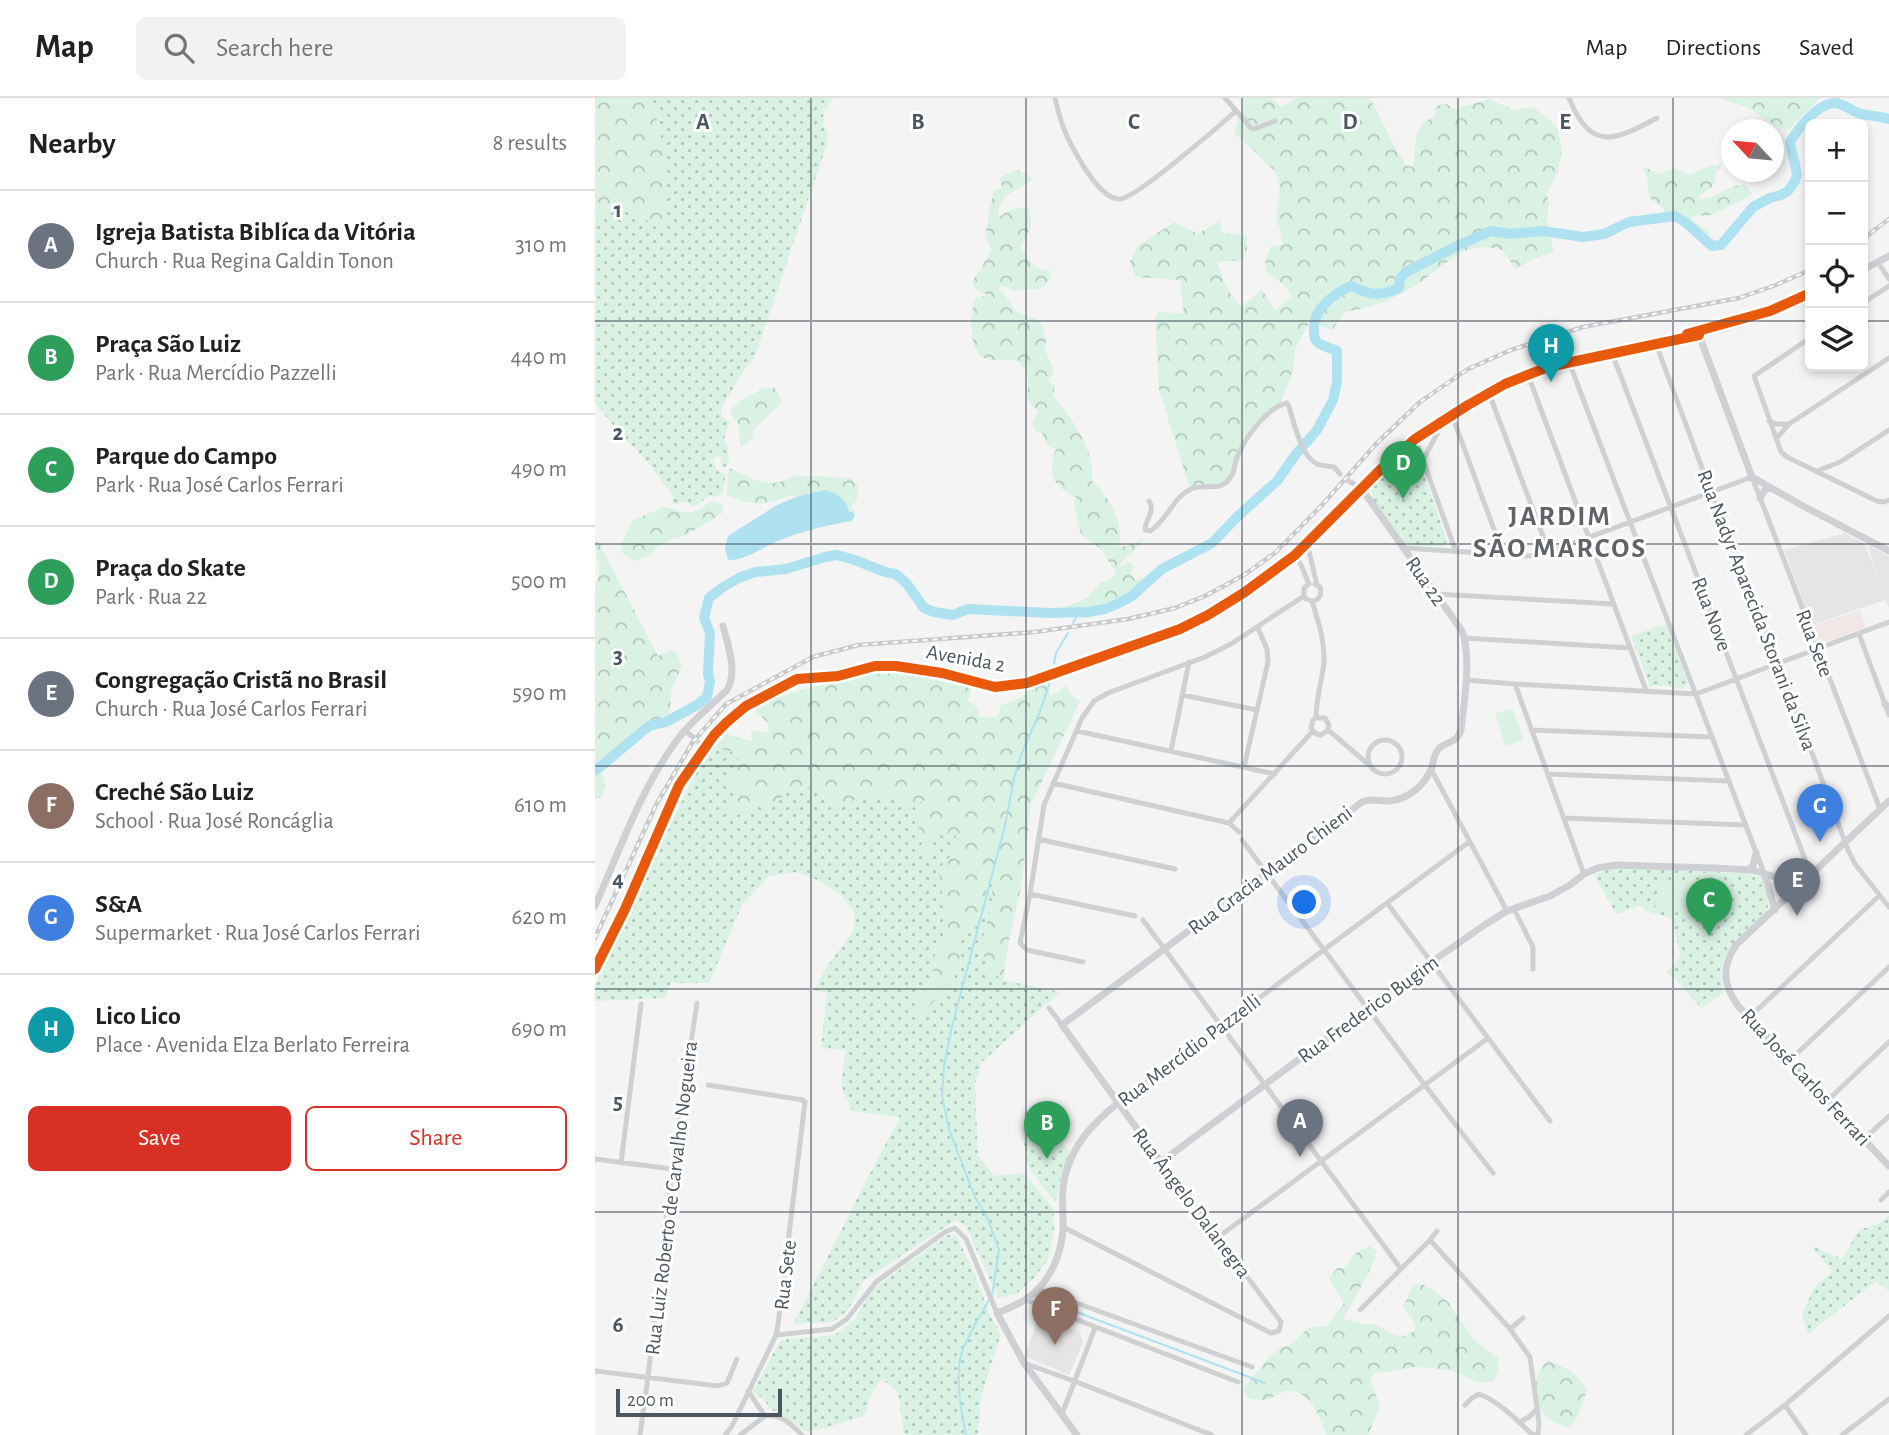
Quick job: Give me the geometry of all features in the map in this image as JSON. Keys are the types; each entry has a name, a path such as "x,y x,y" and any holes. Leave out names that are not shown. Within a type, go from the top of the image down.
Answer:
{"street":[{"path":"1055,98 1066,134 1083,165 1109,197 1121,200 1166,169 1236,111"},
{"path":"1225,98 1251,128 1275,121"},
{"path":"1569,98 1578,118 1596,136 1606,138 1623,134 1657,118"},
{"path":"1868,267 1889,256"},
{"path":"1881,267 1889,279"},
{"path":"1868,300 1889,286"},
{"name":"Avenida 2","path":"595,969 625,909 679,785 702,746 746,706 797,679 838,676 875,666 897,666 942,673 995,687 1006,687 1027,683 1180,629 1245,592 1295,555 1415,439 1489,393 1548,367 1699,335 1770,314 1805,300"},
{"path":"1699,335 1752,477 1886,549"},
{"path":"1805,341 1754,376 1783,455 1877,501 1889,500"},
{"name":"Rua Nadyr Aparecida Storani da Silva","path":"1656,344 1846,843 1855,864 1889,906"},
{"name":"Rua Nove","path":"1612,353 1811,875"},
{"path":"1776,439 1789,424 1889,358"},
{"path":"1569,362 1769,886 1775,910"},
{"path":"1528,375 1646,690"},
{"path":"1489,393 1549,552"},
{"path":"1149,501 1151,511 1145,530 1150,531 1157,527 1181,496 1190,489 1225,485 1233,474 1237,458 1252,432 1267,414 1287,403 1299,438 1312,460 1319,465 1334,467 1340,474"},
{"path":"1423,460 1449,417"},
{"path":"1449,417 1503,554"},
{"path":"1769,421 1789,424"},
{"path":"1817,471 1840,462 1889,430"},
{"path":"1415,439 1456,551"},
{"path":"1836,480 1835,472 1840,462"},
{"path":"1403,548 1528,556 1549,552 1752,477"},
{"name":"Rua Sete","path":"1752,477 1880,808"},
{"path":"1347,480 1362,489"},
{"path":"1760,498 1765,490 1770,488"},
{"name":"Rua 22","path":"1362,489 1462,631 1466,680"},
{"path":"1307,544 1317,585 1321,591 1319,598 1312,601 1304,596 1304,589 1309,584"},
{"path":"1295,555 1309,584"},
{"path":"1309,584 1317,585"},
{"path":"1435,594 1614,604"},
{"path":"1083,962 1027,950 1020,943 1044,805 1082,718 1094,701 1122,687 1231,644 1304,596"},
{"path":"1312,601 1324,646 1316,704 1317,718"},
{"path":"1466,680 1696,694 1889,622"},
{"path":"595,906 657,770 678,738 688,733 731,683 732,664 723,626"},
{"path":"1244,767 1268,662 1267,649 1258,628"},
{"path":"1859,634 1889,715"},
{"path":"1464,638 1630,648"},
{"path":"1171,751 1189,662"},
{"name":"Rua Gracia Mauro Chieni","path":"1062,1025 1362,802 1369,799 1395,800 1413,792 1425,780 1440,747 1459,737 1466,680"},
{"path":"1515,684 1584,874"},
{"path":"1182,695 1257,710"},
{"path":"1317,718 1325,718 1329,725 1328,730 1321,735 1313,731 1311,724 1317,718"},
{"path":"1328,730 1377,773 1393,773 1397,769 1402,760 1400,748 1391,740 1379,740 1370,748 1369,765"},
{"path":"1531,730 1712,737"},
{"path":"1077,731 1275,774"},
{"path":"1230,823 1313,731"},
{"path":"1431,769 1469,842 1530,940 1533,969"},
{"path":"1548,774 1729,781"},
{"path":"1053,783 1230,823 1238,832"},
{"name":"Rua José Carlos Ferrari","path":"1889,802 1736,946 1725,970 1729,993 1750,1019 1889,1166"},
{"path":"1564,818 1745,825"},
{"path":"1038,839 1175,869"},
{"path":"1242,840 1493,1173"},
{"name":"Rua Mercídio Pazzelli","path":"997,1313 1026,1300 1048,1277 1061,1246 1065,1176 1083,1136 1096,1121 1469,842"},
{"path":"1747,870 1753,866 1756,853"},
{"name":"Rua Frederico Bugim","path":"1161,1162 1430,962 1486,924 1511,910 1550,896 1584,874 1616,865 1747,870 1803,882"},
{"path":"1769,886 1772,879 1782,878 1790,886 1787,898 1777,900 1771,895"},
{"path":"1030,894 1135,916"},
{"path":"1750,1019 1879,896"},
{"path":"1387,903 1550,1121"},
{"path":"1143,920 1401,1269"},
{"path":"1790,1060 1889,967"},
{"name":"Rua Luiz Roberto de Carvalho Nogueira","path":"640,1435 672,1169 697,1003"},
{"path":"621,1163 641,1004"},
{"name":"Rua Ângelo Dalanegra","path":"1049,1007 1281,1322 1279,1331 1271,1333 1063,1227"},
{"path":"1217,1238 1487,1039"},
{"path":"1828,1100 1889,1042"},
{"name":"Rua Sete","path":"708,1085 805,1102 776,1335 732,1426 725,1435"},
{"path":"1864,1139 1889,1116"},
{"path":"595,1159 672,1169"},
{"path":"1881,1200 1889,1192"},
{"path":"776,1335 832,1329 847,1319 876,1282 944,1232 955,1228 966,1239 997,1313 1024,1363 1077,1435"},
{"path":"1360,1310 1437,1231"},
{"path":"1430,1240 1510,1329 1530,1357 1540,1431 1537,1435 1532,1434 1498,1403 1479,1394 1465,1405"},
{"path":"1038,1289 1252,1367"},
{"path":"1026,1300 1238,1382"},
{"path":"1746,1435 1889,1316"},
{"path":"1510,1329 1523,1318"},
{"path":"1062,1414 1095,1328"},
{"path":"595,1371 717,1386 725,1385 730,1380 737,1359"},
{"path":"1024,1363 1212,1435"},
{"path":"748,1391 765,1416"},
{"path":"1842,1435 1889,1399"},
{"path":"1785,1405 1806,1435"},
{"path":"1520,1422 1537,1409"},
{"path":"740,1435 765,1416 774,1415 783,1418 802,1435"},
{"path":"1193,1435 1200,1430"}],"shaded area":[{"path":"1845,533 1865,544 1879,583 1867,544 1889,556 1889,608 1885,600 1812,625 1784,550"},
{"path":"1860,610 1866,627 1827,642 1817,639 1812,626"},
{"path":"1040,1315 1079,1332 1083,1342 1069,1375 1024,1356"}],"green space":[{"path":"595,98 652,98 666,158 662,232 626,204 607,208 601,218 595,215"},
{"path":"652,98 834,98 823,113 828,136 826,147 754,359 744,370 721,408 722,418 730,422 724,439 728,447 729,463 725,467 722,466 720,456 713,458 716,470 725,475 723,493 714,497 711,495 692,507 689,503 681,502 675,505 672,501 674,497 650,465 624,439 595,403 595,215 601,218 607,208 625,204 662,231 659,126"},
{"path":"1242,98 1270,98 1282,107 1297,98 1370,98 1394,146 1406,165 1413,167 1418,131 1434,117 1435,106 1446,104 1455,109 1490,99 1513,110 1533,107 1558,129 1562,150 1558,170 1547,194 1547,221 1554,252 1533,259 1516,269 1502,250 1476,248 1456,256 1395,297 1345,312 1332,330 1309,323 1295,349 1294,367 1280,405 1252,432 1225,485 1190,489 1159,389 1155,317 1159,312 1184,314 1180,280 1136,277 1130,262 1138,246 1174,222 1198,234 1220,220 1222,233 1247,236 1247,250 1243,260 1217,262 1227,289 1241,307 1262,290 1275,310 1292,297 1284,285 1266,271 1265,260 1271,247 1283,244 1276,214 1280,191 1276,172 1234,132 1244,105"},
{"path":"1720,98 1820,98 1788,130 1784,128 1784,119 1766,119 1747,107"},
{"path":"1721,164 1715,173 1716,179 1712,187 1699,196 1699,199 1711,197 1738,185 1744,185 1752,193 1712,215 1692,216 1692,219 1710,233 1709,239 1703,238 1685,225 1665,218 1664,209 1649,197 1647,176 1643,170 1645,167 1658,174 1675,168 1690,175 1711,165"},
{"path":"1018,170 1032,180 1002,201 998,215 1000,217 1017,208 1029,208 1030,228 1020,246 1035,266 1049,270 1051,274 1041,288 1014,292 1005,286 998,289 1016,312 1035,318 1042,325 1046,340 1045,349 1054,371 1048,382 1055,385 1053,396 1074,424 1086,446 1092,481 1104,494 1118,520 1118,547 1145,538 1119,567 1130,562 1134,567 1130,573 1135,580 1146,576 1139,589 1127,600 1088,618 1065,614 1064,610 1087,598 1100,583 1112,579 1117,570 1112,567 1101,549 1081,534 1074,505 1076,497 1061,489 1054,478 1052,465 1056,449 1048,446 1042,433 1033,427 1033,421 1039,411 1028,400 1028,378 1023,366 1016,360 982,357 972,338 974,304 976,298 986,294 974,288 973,280 991,249 985,235 993,192 1002,188 1000,177"},
{"path":"764,388 774,388 782,402 754,430 753,438 742,447 739,425 730,411 741,400"},
{"path":"1409,450 1416,452 1447,541 1443,546 1417,546 1402,541 1374,502 1371,491 1375,480"},
{"path":"729,468 766,483 780,482 796,475 851,478 857,484 858,492 852,506 854,516 815,500 799,497 788,496 759,503 737,499 727,495"},
{"path":"712,501 722,504 723,512 715,518 656,548 651,555 634,561 623,554 621,545 633,520 664,507 692,512"},
{"path":"598,541 658,656 670,650 677,653 682,666 671,691 670,713 602,772 606,786 600,798 595,799 595,586 599,570 595,542"},
{"path":"1666,624 1688,683 1683,689 1650,686 1631,636"},
{"path":"911,672 971,688 968,701 977,707 979,717 997,717 1001,705 1024,697 1027,686 1047,682 1050,695 1059,692 1065,685 1071,695 1080,701 1031,804 1021,888 1003,980 988,969 989,960 981,954 985,928 993,905 991,874 989,890 980,913 961,942 961,954 954,978 922,1015 914,1007 917,996 935,977 932,967 935,955 944,944 942,886 939,875 943,864 953,854 956,836 937,835 925,859 918,813 928,799 915,805 910,813 898,797 890,796 863,797 843,806 819,794 818,787 790,790 777,802 751,808 738,815 730,811 736,784 728,780 739,757 730,751 714,749 725,734 752,741 751,731 769,732 767,722 756,712 755,705 762,701 862,674"},
{"path":"1513,709 1523,740 1505,746 1495,713"},
{"path":"714,749 730,751 739,757 730,811 777,802 790,790 818,787 843,806 869,796 898,797 905,807 929,798 925,858 937,835 957,835 953,854 943,864 939,875 942,886 944,944 935,955 935,977 922,989 922,1014 954,978 961,954 961,942 980,913 991,867 993,905 985,928 988,969 1003,980 1060,992 982,1062 975,1084 978,1155 994,1176 1024,1173 1053,1208 1054,1229 1048,1260 1034,1278 1016,1294 998,1298 966,1226 956,1220 864,1280 848,1310 833,1322 793,1324 900,1117 852,1111 841,1085 846,1050 821,1048 827,993 814,990 828,965 853,931 855,913 842,896 820,881 796,872 769,876 742,905 709,983 671,983 665,998 595,1001 595,985 695,773"},
{"path":"1615,867 1751,874 1761,878 1768,898 1767,910 1726,955 1721,971 1723,993 1701,1008 1674,977 1666,973 1681,956 1671,918 1646,911 1642,905 1616,914 1594,875"},
{"path":"1661,878 1726,891 1719,921 1655,908"},
{"path":"1043,1113 1070,1153 1061,1175 1056,1202 1027,1164 1022,1128"},
{"path":"1048,1122 1064,1145 1047,1156 1031,1133"},
{"path":"1889,1215 1889,1291 1876,1281 1808,1334 1802,1314 1815,1286 1833,1271 1813,1249 1815,1247 1842,1259 1860,1229 1876,1225"},
{"path":"947,1235 956,1235 1001,1334 981,1397 978,1435 904,1435 898,1392 882,1379 872,1392 864,1416 806,1431 771,1409 753,1391 780,1341 835,1335 855,1319 872,1290"},
{"path":"1370,1246 1377,1251 1371,1268 1343,1319 1362,1324 1370,1323 1397,1336 1409,1334 1416,1329 1414,1321 1403,1308 1413,1285 1422,1284 1449,1303 1474,1340 1498,1358 1495,1378 1484,1383 1452,1371 1424,1367 1375,1372 1370,1379 1380,1406 1368,1435 1326,1435 1313,1406 1295,1392 1287,1391 1266,1400 1249,1398 1243,1389 1268,1358 1293,1343 1308,1328 1327,1326 1344,1303 1329,1279 1337,1268 1346,1268 1355,1254"},
{"path":"1548,1360 1571,1372 1587,1391 1575,1422 1567,1428 1542,1413 1536,1400 1537,1379"}],"water":[{"path":"825,490 844,500 849,512 855,515 852,521 800,533 742,558 728,560 725,548 728,536 777,505"}],"waterway":[{"path":"595,771 649,726 666,722 707,697 710,682 710,633 704,618 709,598 741,577 756,572 786,569 837,555 896,574 907,584 924,608 934,612 953,615 968,609 1050,613 1105,609 1132,596 1162,569 1212,543 1277,481 1317,430 1333,400 1337,382 1337,351 1316,341 1314,323 1320,310 1337,293 1351,286 1375,294 1399,288 1400,279 1406,272 1491,231 1511,234 1543,231 1583,237 1604,234 1629,222 1675,216 1712,246 1721,245 1753,207 1788,191 1797,174 1790,142 1816,111 1836,103 1861,114 1889,119"},
{"path":"1073,623 1079,612"},
{"path":"1054,664 1056,653 1068,633"},
{"path":"992,1296 999,1250 988,1219 974,1195 949,1129 942,1096 944,1066 1005,826 1014,778 1050,682"},
{"path":"1042,1299 1265,1383"},
{"path":"966,1435 959,1388 960,1359 989,1300"}],"tunnel":[{"path":"692,736 700,744"}],"railway":[{"path":"1868,235 1889,219"},
{"path":"595,938 656,805 692,743 726,704 813,657 858,645 1035,632 1128,619 1175,608 1205,596 1244,575 1275,553 1376,444 1420,402 1468,369 1511,350 1583,327 1739,298 1805,272"}],"cycle path":[{"path":"1687,334 1770,311 1805,295"},
{"path":"595,969 625,909 679,785 714,735 746,706 797,679 838,676 875,666 896,666 942,673 995,687 1027,683 1180,629 1245,592 1295,555 1415,439 1505,384 1548,367 1699,335"}],"place":[{"name":"Lico Lico","path":"1551,382"},
{"name":"Praça do Skate","path":"1403,499"},
{"name":"S&A","path":"1820,842"},
{"name":"Congregação Cristã no Brasil","path":"1797,916"},
{"name":"Parque do Campo","path":"1709,936"},
{"name":"Igreja Batista Biblíca da Vitória","path":"1300,1157"},
{"name":"Praça São Luiz","path":"1047,1159"},
{"name":"Creché São Luiz","path":"1055,1345"}],"district":[{"name":"JARDIM SÃO MARCOS","path":"1560,531"}]}
